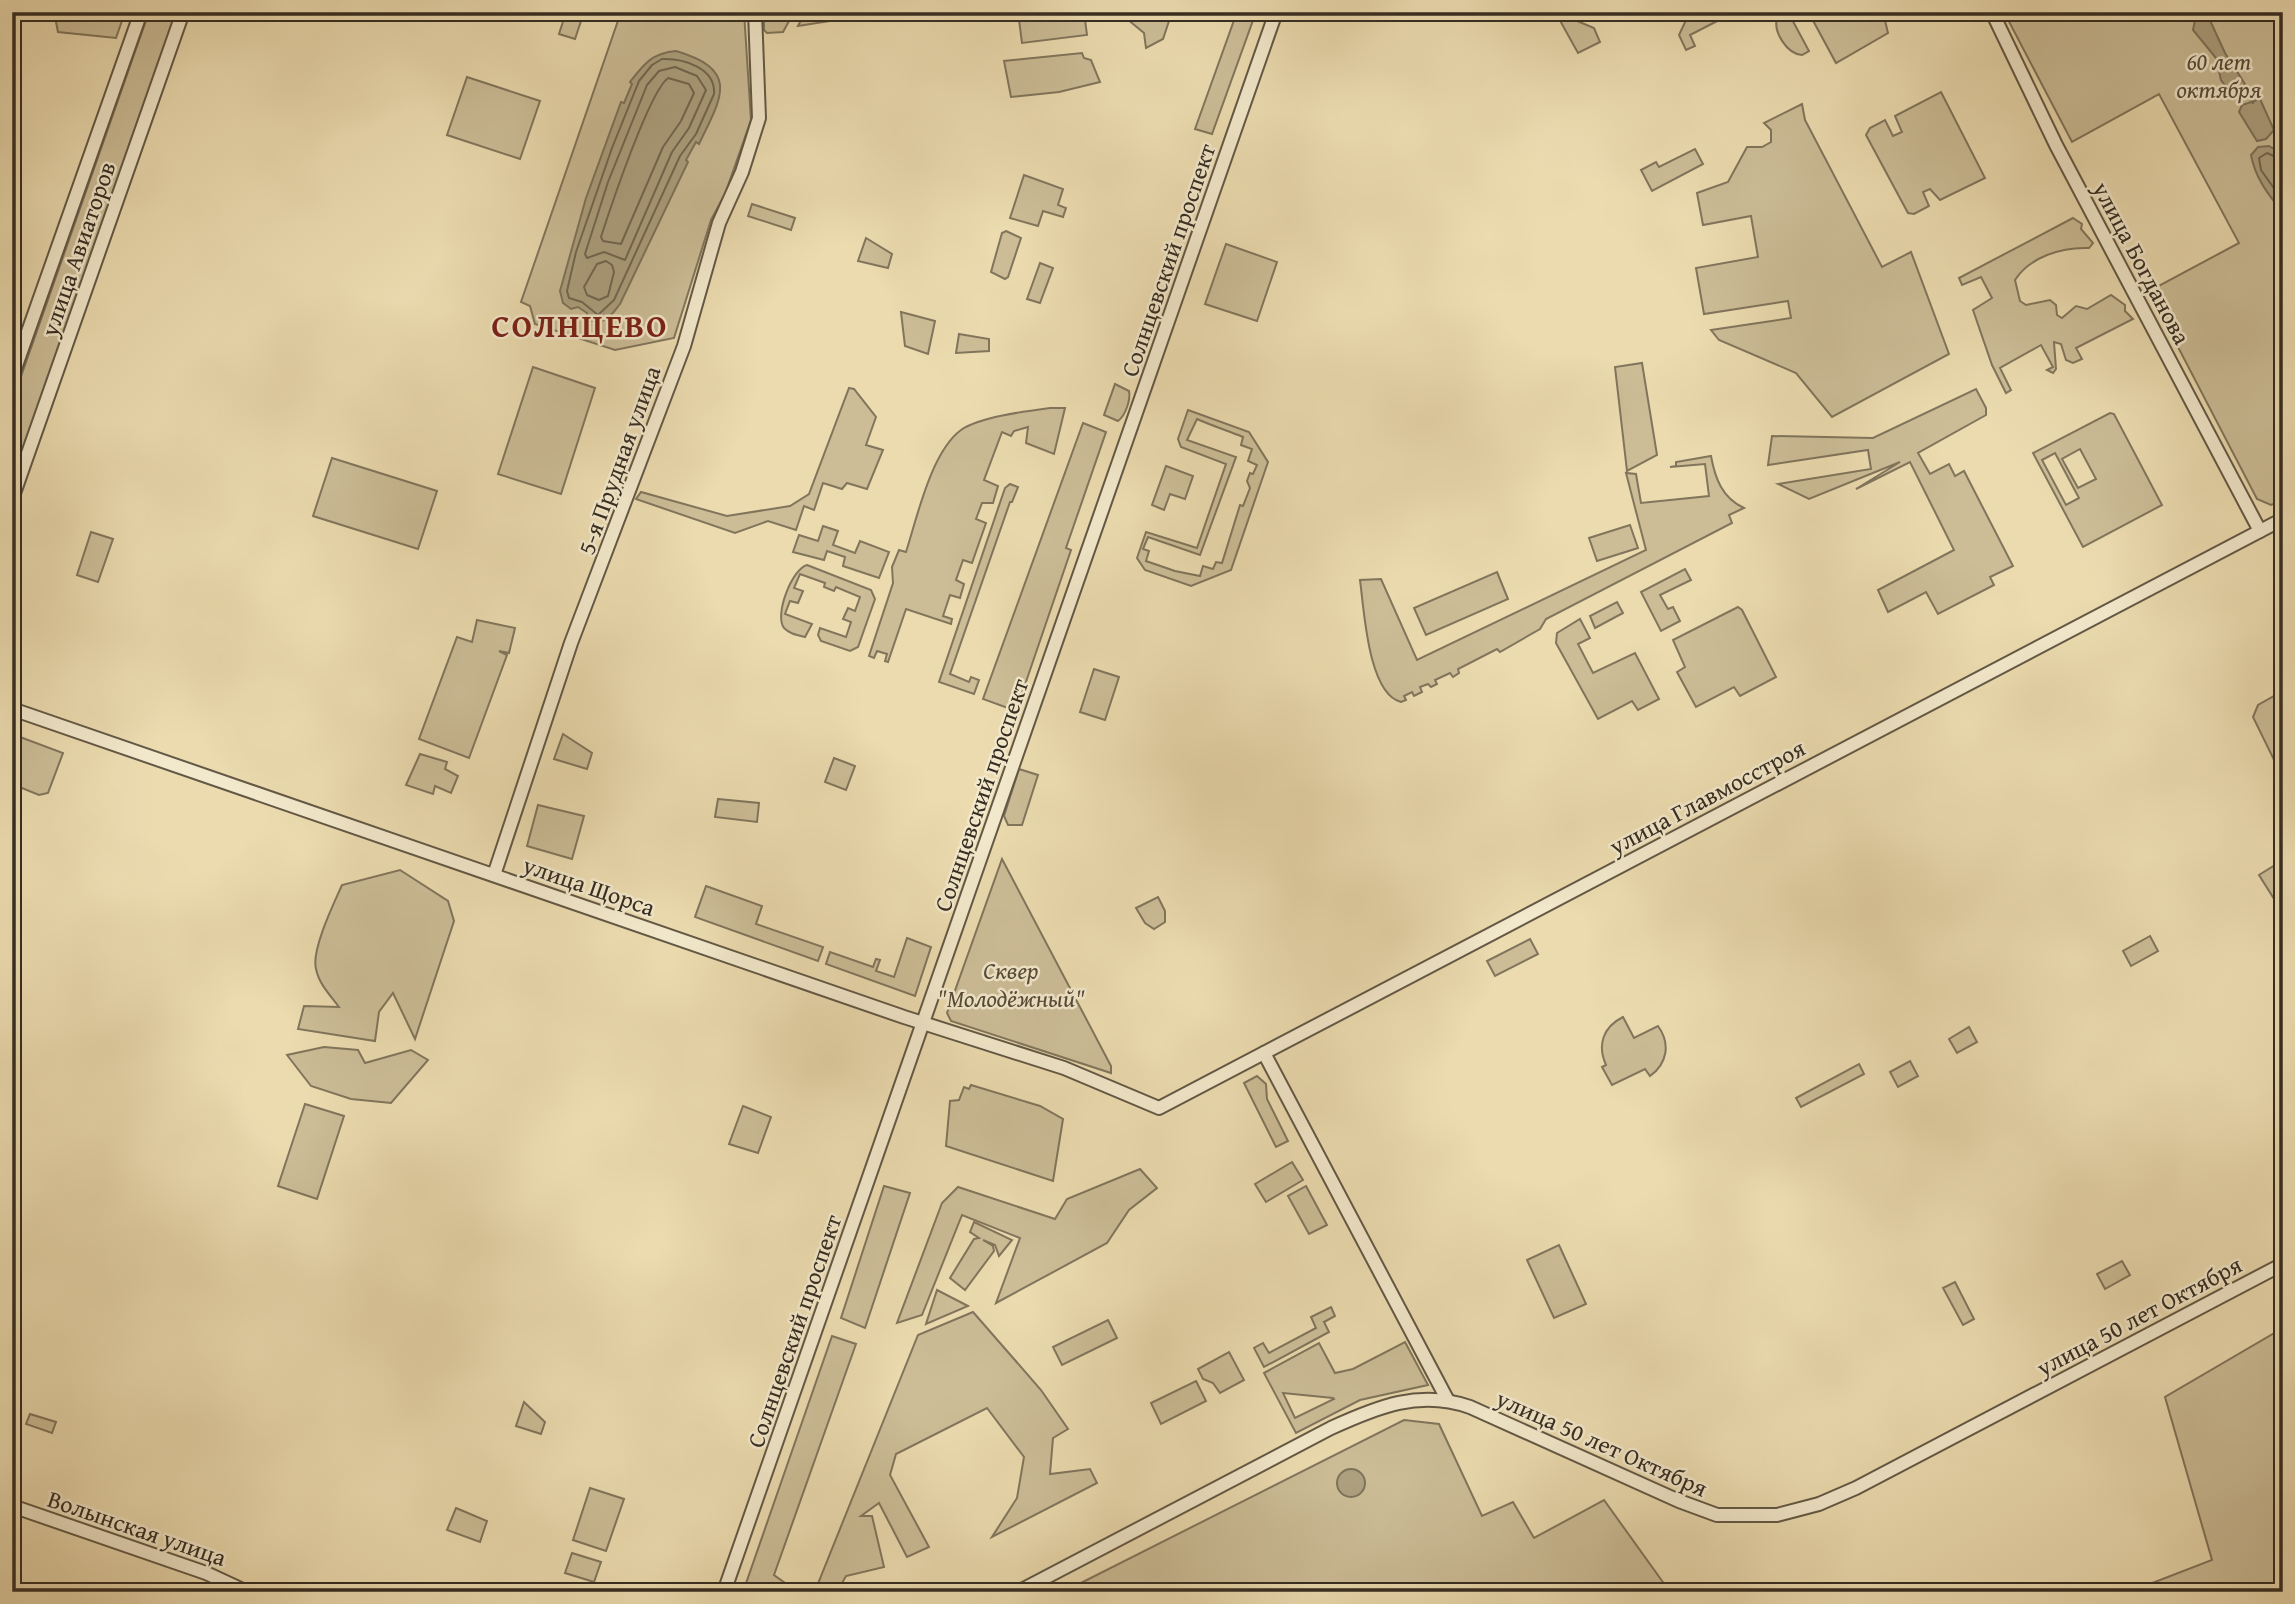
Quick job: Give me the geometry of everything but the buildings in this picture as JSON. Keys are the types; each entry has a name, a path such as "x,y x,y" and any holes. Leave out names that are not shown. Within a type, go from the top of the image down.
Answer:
{"street":[{"name":"улица Авиаторов","path":"12,377 141,12"},
{"name":"улица Авиаторов","path":"12,499 183,12"},
{"name":"5-я Прудная улица","path":"494,875 571,643 684,346 719,223 743,172 759,118 755,12"},
{"name":"Солнцевский проспект","path":"724,1592 1276,12"},
{"name":"улица Богданова","path":"1992,12 2056,145 2260,531"},
{"name":"улица Главмосстроя","path":"1151,1105 1161,1107 2283,519"},
{"name":"улица Щорса","path":"12,709 1094,1079 1151,1105"},
{"path":"1264,1053 1447,1399"},
{"name":"улица 50 лет Октября","path":"1018,1592 1357,1416 1410,1400 1447,1399 1703,1512 1734,1517 1777,1515 1819,1504 1856,1488 2283,1264"},
{"name":"Волынская улица","path":"12,1506 206,1573 247,1592"}],"green space":[{"path":"54,12 125,12 116,38 58,32"},
{"path":"149,12 177,12 12,483 12,402"},
{"path":"566,12 584,12 575,39 559,34"},
{"path":"621,12 744,12 751,120 725,194 711,220 674,338 615,350 535,324 530,306 521,302"},
{"path":"764,12 794,12 783,32 767,33 764,30"},
{"path":"805,12 836,12 837,20 798,26"},
{"path":"1018,12 1084,12 1087,35 1022,43"},
{"path":"1125,12 1172,12 1163,39 1146,48 1144,33 1127,19"},
{"path":"1237,12 1256,12 1212,134 1195,129"},
{"path":"1702,12 1722,12 1725,17 1690,35 1695,46 1686,50 1679,35 1686,20"},
{"path":"1788,12 1809,51 1802,55 1786,47 1777,30 1777,18"},
{"path":"1814,12 1883,12 1888,33 1836,63 1810,15"},
{"name":"60 лет октября","path":"2004,12 2283,15 2283,500 2271,505 2257,499 2152,297 2151,290 2239,243 2159,94 2072,142"},
{"path":"1563,15 1594,28 1600,42 1578,53 1558,17"},
{"path":"1082,53 1084,58 1091,60 1100,82 1059,92 1011,97 1004,61"},
{"path":"467,77 540,101 520,159 447,135"},
{"path":"1941,92 1985,178 1940,200 1930,189 1923,192 1929,206 1914,214 1908,213 1866,135 1870,128 1885,120 1893,136 1902,132 1895,116"},
{"path":"1802,104 1805,120 1882,267 1911,252 1949,354 1832,417 1796,373 1719,340 1711,330 1791,318 1788,301 1704,314 1696,268 1758,257 1751,216 1703,225 1697,193 1728,182 1747,147 1762,147 1771,142 1771,130 1764,123"},
{"path":"1695,149 1703,164 1652,191 1641,170 1656,162 1659,167"},
{"path":"1024,175 1063,189 1058,205 1066,208 1063,217 1043,211 1038,226 1010,218"},
{"path":"752,204 795,218 791,230 748,216"},
{"path":"2073,218 2082,224 2081,229 2093,243 2089,248 2068,249 2047,255 2029,265 2015,280 2020,301 2026,305 2050,300 2056,305 2057,315 2062,318 2076,306 2087,309 2111,295 2125,305 2125,311 2133,319 2076,348 2082,359 2073,363 2066,360 2061,344 2054,342 2056,369 2053,373 2047,370 2053,367 2041,345 2000,368 2011,390 2006,393 1992,365 1973,310 1992,298 1981,277 1962,285 1959,278"},
{"path":"1006,231 1021,238 1005,279 991,272 1002,233"},
{"path":"866,238 892,254 888,268 858,261"},
{"path":"1226,244 1277,262 1257,321 1205,304"},
{"path":"1040,263 1053,268 1040,303 1027,299"},
{"path":"901,312 935,321 928,354 905,346"},
{"path":"959,334 989,339 989,351 956,353"},
{"path":"1642,363 1657,455 1627,471 1615,367"},
{"path":"533,367 595,388 561,494 498,474"},
{"path":"1115,384 1129,391 1125,412 1118,421 1104,415"},
{"path":"849,388 854,389 876,417 866,445 883,450 867,489 847,483 842,489 823,483 814,510 804,506 796,530 768,521 735,533 636,499 641,492 727,516 790,506 809,494"},
{"path":"1976,389 1986,408 1986,415 1918,453 1930,474 1949,464 1955,476 1964,471 2013,566 1990,577 1994,585 1938,614 1926,592 1888,612 1878,590 1954,550 1910,462 1856,489 1900,462 1809,499 1778,484 1871,469 1868,450 1768,465 1772,436 1873,438"},
{"path":"1065,408 1054,454 1026,443 1028,427 1014,431 1011,436 1002,432 984,480 998,486 993,503 982,503 976,519 986,523 972,563 963,560 956,580 964,584 960,598 950,595 943,616 952,619 951,624 906,609 888,662 885,661 887,654 877,651 874,658 869,656 893,583 892,567 899,550 906,552 926,486 950,440 969,425 1004,415"},
{"path":"1188,410 1249,432 1268,462 1231,570 1191,586 1145,570 1137,558 1146,532 1197,548 1226,464 1181,447 1178,439","holes":["1197,419 1243,437 1241,445 1252,449 1248,461 1257,465 1247,481 1250,488 1243,506 1240,505 1222,563 1216,562 1213,569 1203,566 1200,576 1146,561 1149,551 1143,549 1148,537 1200,555 1236,457 1187,440"]},
{"path":"2110,413 2114,414 2162,505 2083,547 2033,453","holes":["2080,449 2096,479 2078,488 2062,459","2055,453 2079,498 2066,505 2042,460"]},
{"path":"1083,423 1106,432 1066,548 1071,550 1016,711 983,699"},
{"path":"1711,456 1725,493 1744,508 1729,515 1732,523 1546,619 1540,629 1500,652 1497,649 1458,669 1459,673 1453,677 1450,673 1435,680 1437,684 1431,687 1428,684 1420,687 1422,692 1414,696 1412,692 1404,696 1406,700 1401,702 1390,696 1381,684 1370,649 1360,580 1381,579 1417,660 1646,550 1626,473 1636,474 1641,503 1709,496 1705,464 1670,467 1676,466 1676,462"},
{"path":"332,458 437,491 418,549 313,516"},
{"path":"1166,466 1193,476 1185,499 1170,494 1164,510 1152,505"},
{"path":"1010,484 1018,487 1010,502 950,674 969,682 971,677 979,680 974,694 939,682 1005,488"},
{"path":"1630,525 1638,548 1597,561 1589,538"},
{"path":"823,526 838,531 833,545 855,553 860,541 889,552 879,578 843,566 845,557 827,551 824,560 793,552 799,535 818,541"},
{"path":"91,532 113,539 98,582 77,575"},
{"path":"807,565 871,590 875,599 858,647 850,651 821,641 818,635 820,628 846,637 851,622 843,619 848,608 855,611 860,597 836,587 834,591 824,587 825,583 800,574 794,588 803,591 798,603 790,601 785,614 812,624 805,637 784,628 781,613 786,593 801,568"},
{"path":"1685,569 1691,580 1660,595 1668,609 1673,607 1680,621 1661,631 1641,592"},
{"path":"1497,572 1508,599 1426,635 1414,608"},
{"path":"1617,602 1623,613 1595,628 1590,616"},
{"path":"1738,607 1776,677 1740,696 1734,687 1696,707 1677,672 1685,667 1673,640"},
{"path":"1580,619 1590,638 1578,644 1593,673 1635,653 1659,699 1638,710 1632,701 1598,719 1556,643 1557,633"},
{"path":"477,620 515,628 509,653 499,651 507,655 469,758 419,739 457,637 472,642"},
{"path":"1094,669 1119,677 1105,720 1080,712"},
{"path":"2283,691 2283,768 2278,768 2253,717 2258,705"},
{"path":"12,734 63,753 48,793 39,795 12,784"},
{"path":"563,734 592,753 587,769 554,759"},
{"path":"420,754 447,762 445,769 458,776 451,793 435,786 433,794 406,785"},
{"path":"834,758 855,766 846,790 825,782"},
{"path":"1019,769 1038,775 1022,825 1008,825 1004,816"},
{"path":"718,799 759,803 757,822 715,817"},
{"path":"538,805 584,816 572,859 527,846"},
{"name":"Сквер \"Молодёжный\"","path":"1002,859 1111,1066 1111,1073 951,1021 947,1013"},
{"path":"2283,860 2283,909 2281,910 2259,875"},
{"path":"400,870 448,901 454,921 415,1039 393,993 379,1012 375,1041 298,1029 304,1006 339,1007 320,980 315,961 324,927 342,885"},
{"path":"706,886 762,906 756,924 823,947 818,961 695,917"},
{"path":"1158,897 1165,911 1165,922 1154,929 1145,923 1136,908"},
{"path":"2150,936 2158,951 2131,966 2123,951"},
{"path":"907,938 931,947 915,996 826,964 830,952 873,967 876,959 880,960 876,971 894,977"},
{"path":"1530,939 1538,954 1495,976 1487,961"},
{"path":"1623,1017 1634,1038 1658,1026 1666,1047 1660,1066 1650,1076 1645,1069 1612,1085 1602,1067 1606,1065 1602,1044 1606,1031"},
{"path":"1969,1027 1977,1042 1957,1053 1949,1039"},
{"path":"324,1047 358,1050 365,1063 411,1050 428,1060 391,1103 351,1099 311,1086 287,1055"},
{"path":"1910,1061 1918,1076 1898,1087 1890,1072"},
{"path":"1859,1064 1864,1074 1801,1107 1796,1098"},
{"path":"1257,1076 1266,1084 1267,1099 1288,1141 1276,1147 1244,1083"},
{"path":"971,1085 1040,1106 1063,1119 1053,1181 946,1146 950,1101 959,1100 964,1087 969,1089"},
{"path":"305,1104 344,1116 317,1199 278,1186"},
{"path":"743,1106 771,1117 758,1153 729,1144"},
{"path":"1292,1162 1303,1180 1266,1202 1255,1184"},
{"path":"1140,1169 1157,1188 1129,1210 1107,1243 996,1303 1020,1238 962,1215 922,1315 897,1323 942,1203 958,1187 1055,1219 1067,1199"},
{"path":"884,1186 910,1193 865,1328 841,1318"},
{"path":"1306,1186 1327,1225 1309,1234 1288,1196"},
{"path":"974,1222 1012,1240 999,1256 995,1245 983,1240 993,1246 994,1251 965,1290 950,1278 974,1239 979,1238 970,1232"},
{"path":"1559,1245 1586,1304 1554,1318 1527,1260"},
{"path":"2122,1261 2130,1275 2105,1289 2097,1274"},
{"path":"1955,1282 1974,1319 1963,1325 1943,1288"},
{"path":"937,1290 968,1306 926,1324"},
{"path":"1331,1307 1335,1316 1324,1322 1329,1332 1264,1367 1254,1348 1263,1343 1269,1353 1316,1328 1311,1317"},
{"path":"973,1312 1041,1390 1068,1429 1053,1438 1050,1474 1090,1469 1097,1483 992,1537 1017,1498 1024,1457 987,1408 896,1454 890,1475 929,1547 907,1557 879,1503 861,1516 872,1516 884,1567 846,1576 837,1592 743,1592 832,1336 856,1344 774,1575 795,1590 817,1586 918,1335"},
{"path":"1108,1320 1117,1338 1062,1365 1053,1347"},
{"path":"2283,1328 2283,1592 2129,1592 2212,1560 2165,1397"},
{"path":"1405,1342 1428,1385 1360,1400 1296,1433 1264,1373 1319,1343 1335,1373 1353,1369","holes":["1283,1393 1333,1398 1295,1418"]},
{"path":"1229,1352 1244,1380 1220,1393 1213,1383 1203,1379 1198,1369"},
{"path":"1196,1381 1206,1401 1161,1424 1151,1403"},
{"path":"524,1402 545,1422 541,1434 516,1426"},
{"path":"30,1414 56,1422 52,1433 26,1424"},
{"path":"1404,1420 1439,1424 1482,1516 1513,1502 1534,1538 1604,1500 1670,1592 1063,1592"},
{"path":"590,1488 624,1499 606,1551 573,1540"},
{"path":"456,1508 487,1521 480,1542 447,1530"},
{"path":"572,1553 601,1562 594,1582 565,1573"}],"water":[{"path":"2208,16 2225,53 2245,84 2237,92 2230,92 2221,80 2216,58 2193,30 2195,20"},
{"path":"676,51 710,67 718,77 719,99 699,144 696,142 686,160 688,162 620,304 603,321 588,320 587,313 578,307 571,309 563,303 560,291 586,198 621,102 624,103 632,84 630,82 649,60"},
{"path":"2260,99 2274,130 2266,139 2257,141 2239,112 2242,105"},
{"path":"2269,146 2283,154 2283,212 2263,185 2251,155 2258,147"},
{"path":"1351,1469 1361,1473 1365,1483 1361,1493 1351,1497 1341,1493 1337,1483 1341,1473"}],"waterway":[{"path":"2241,86 2253,103"}],"district":[{"name":"СОЛНЦЕВО","path":"580,325"}]}
